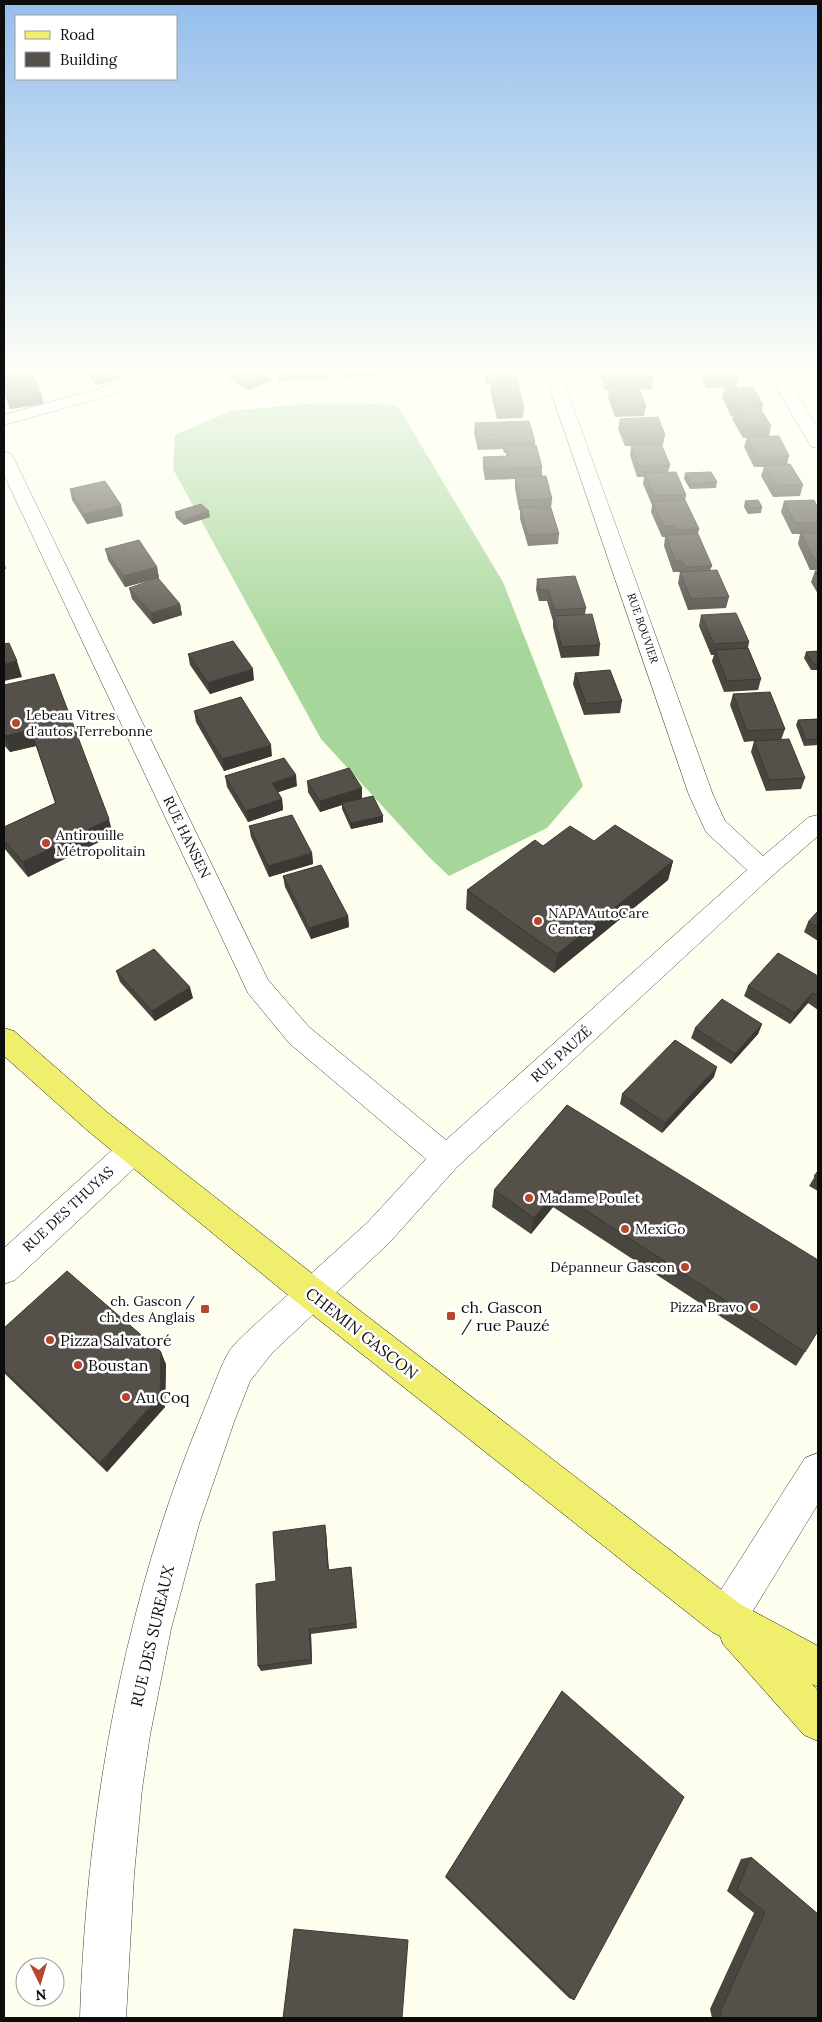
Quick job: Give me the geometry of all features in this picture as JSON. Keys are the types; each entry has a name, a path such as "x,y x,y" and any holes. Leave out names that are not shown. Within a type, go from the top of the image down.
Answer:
{"main road":[{"name":"CHEMIN GASCON","path":"4,1039 58,1088 312,1294 726,1618 818,1667"},
{"name":"CHEMIN GASCON","path":"726,1618 818,1721"}],"street":[{"name":"RUE HANSEN","path":"7,462 258,986 298,1035 362,1086 446,1158"},
{"name":"RUE BOUVIER","path":"584,462 702,795 715,826 763,870"},
{"name":"RUE PAUZÉ","path":"312,1294 379,1232 446,1158 763,870 818,823"},
{"name":"RUE DES THUYAS","path":"4,1269 133,1150"},
{"name":"RUE DES SUREAUX","path":"103,2018 113,1859 121,1790 137,1694 163,1579 209,1443 237,1371 260,1342 312,1294"},
{"path":"726,1618 818,1472"}],"green space":[{"path":"173,462 431,462 503,582 583,786 547,828 449,876 428,856 321,739 173,469"}],"building":[{"path":"484,462 541,462 542,467 486,469"},
{"path":"638,462 669,462 670,465 639,466"},
{"path":"790,464 803,485 776,486 764,466"},
{"path":"676,472 686,495 654,496 645,473"},
{"path":"711,472 717,482 691,484 685,473"},
{"path":"546,476 552,499 520,500 516,477"},
{"path":"105,481 121,505 84,514 70,489"},
{"path":"685,500 699,529 676,530 674,526 664,526 652,502"},
{"path":"758,500 762,507 750,508 745,501"},
{"path":"814,500 818,508 818,523 795,523 784,501"},
{"path":"201,504 209,511 183,520 175,512"},
{"path":"534,507 535,509 551,508 559,534 528,535 520,508"},
{"path":"801,533 818,533 818,559 814,560"},
{"path":"698,534 712,566 685,567 682,561 675,561 666,535"},
{"path":"139,540 157,567 123,576 105,549"},
{"path":"717,570 729,597 691,599 680,572"},
{"path":"575,576 586,608 555,610 548,590 540,590 537,579"},
{"path":"158,578 180,604 151,613 129,588"},
{"path":"736,613 749,642 714,644 701,615"},
{"path":"592,614 600,645 562,647 554,616"},
{"path":"233,641 253,669 208,683 188,654"},
{"path":"9,643 17,661 4,664 4,644"},
{"path":"748,648 761,679 727,681 715,650"},
{"path":"818,651 818,664 813,664 806,652"},
{"path":"610,670 622,701 586,704 575,673"},
{"path":"54,674 109,819 23,862 4,840 4,827 56,803 31,730 4,735 4,685"},
{"path":"770,692 785,729 747,731 733,694"},
{"path":"241,697 271,745 222,759 194,711"},
{"path":"818,719 818,739 806,740 798,720"},
{"path":"789,739 805,778 769,780 754,741"},
{"path":"284,758 296,775 272,783 282,799 246,811 225,776"},
{"path":"349,768 362,788 320,801 307,781"},
{"path":"373,796 383,816 351,823 342,803"},
{"path":"292,815 312,853 268,866 249,826"},
{"path":"615,825 673,861 557,954 467,890 535,840 543,846 570,826 594,841"},
{"path":"321,865 348,916 309,928 283,876"},
{"path":"818,911 818,927 808,922"},
{"path":"154,949 190,987 152,1011 116,971"},
{"path":"778,953 818,976 818,996 812,993 795,1013 748,986"},
{"path":"722,999 762,1024 735,1054 695,1028"},
{"path":"675,1040 717,1067 665,1123 622,1094"},
{"path":"567,1105 818,1260 818,1331 805,1352 556,1191 534,1218 494,1190"},
{"path":"818,1171 818,1179 814,1176"},
{"path":"67,1271 161,1352 160,1396 100,1463 4,1370 4,1328"},
{"path":"325,1525 328,1570 351,1567 356,1623 309,1629 311,1659 258,1666 256,1584 276,1581 273,1532"},
{"path":"562,1691 684,1797 574,2000 446,1876"},
{"path":"751,1857 818,1914 818,2018 721,2018 720,2012 765,1912 737,1890"},
{"path":"294,1929 408,1940 402,2018 283,2018"}],"place":[{"name":"Lebeau Vitres d'autos Terrebonne","path":"16,723"},
{"name":"Antirouille Métropolitain","path":"46,843"},
{"name":"NAPA AutoCare Center","path":"538,921"},
{"name":"Madame Poulet","path":"529,1198"},
{"name":"MexiGo","path":"625,1229"},
{"name":"Dépanneur Gascon","path":"685,1267"},
{"name":"Pizza Bravo","path":"754,1307"},
{"name":"ch. Gascon / ch. des Anglais","path":"205,1309"},
{"name":"ch. Gascon / rue Pauzé","path":"451,1316"},
{"name":"Pizza Salvatoré","path":"50,1340"},
{"name":"Boustan","path":"78,1365"},
{"name":"Au Coq","path":"126,1397"}]}
